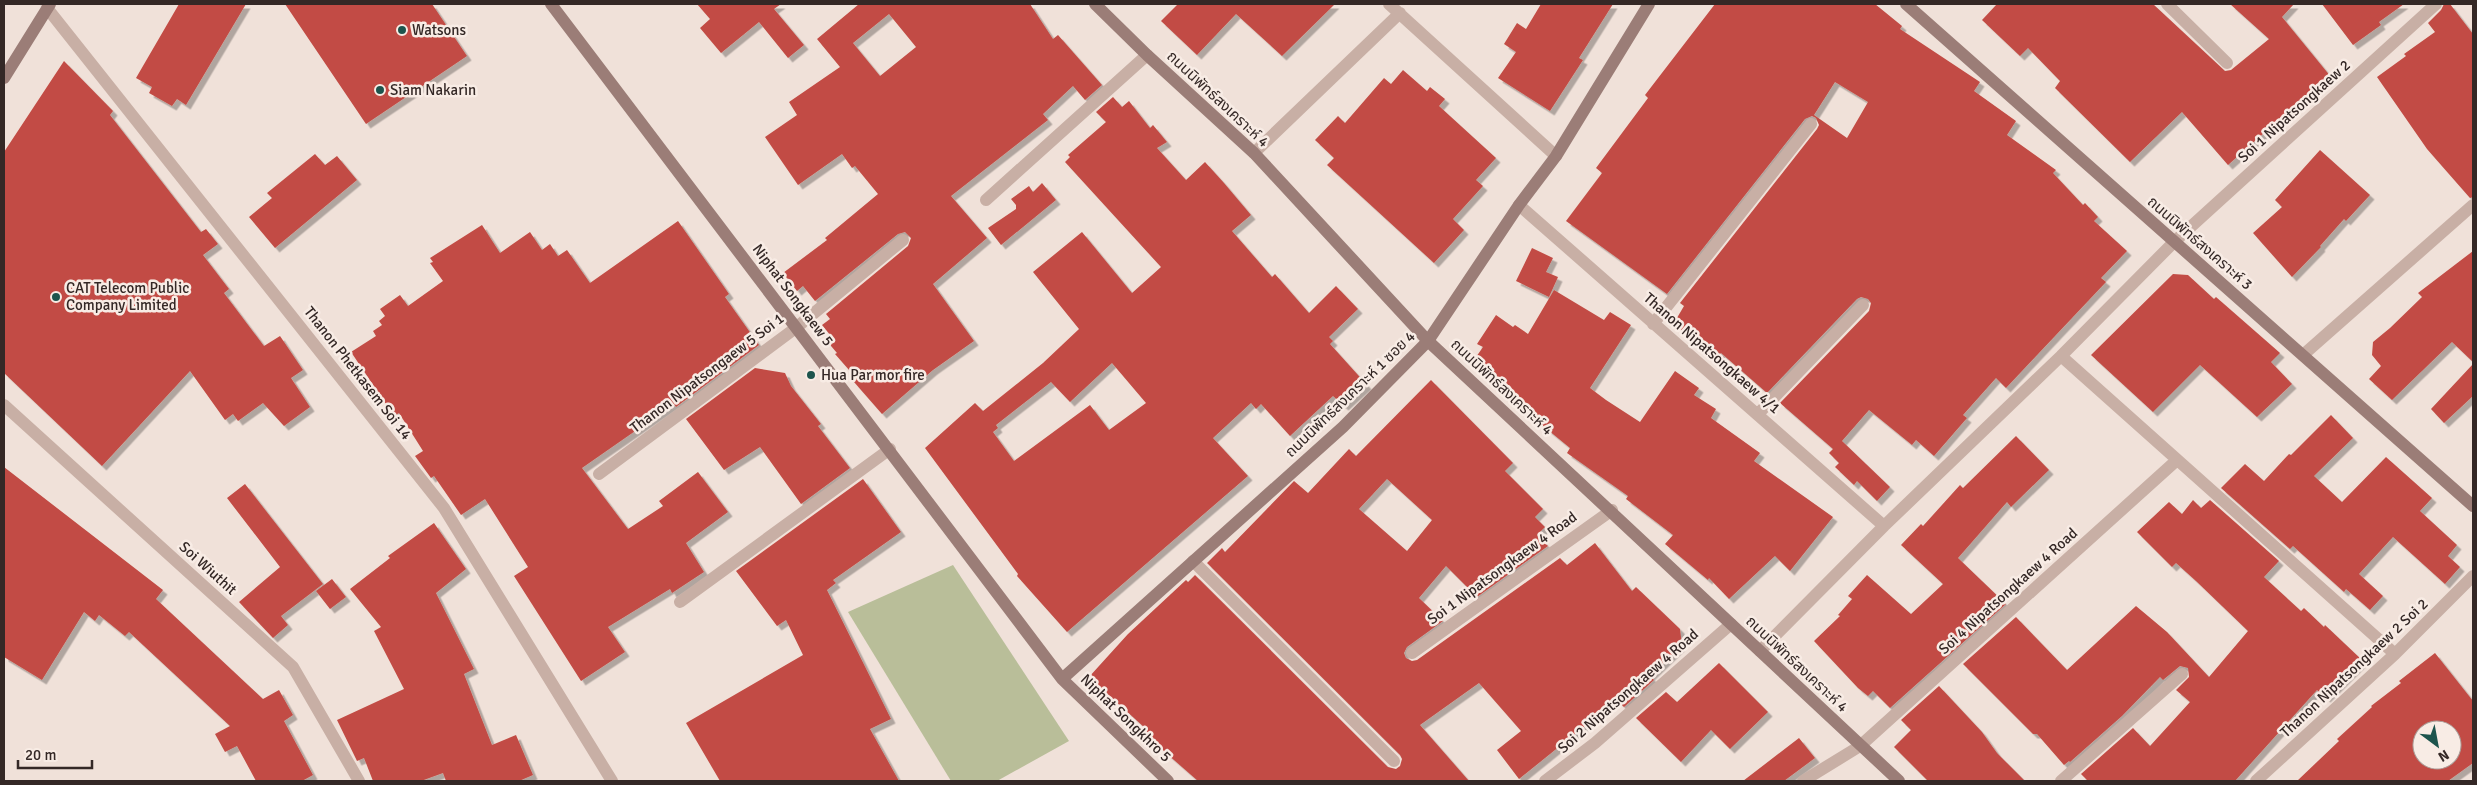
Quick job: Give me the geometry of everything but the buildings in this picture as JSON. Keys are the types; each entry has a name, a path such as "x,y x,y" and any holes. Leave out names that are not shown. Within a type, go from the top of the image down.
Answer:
{"street":[{"name":"Niphat Songkaew 5","path":"551,4 1062,678"},
{"name":"ถนนนิพัทธ์สงเคราะห์ 4","path":"1095,4 1147,56 1254,153 1428,341 1612,510 1899,781"},
{"path":"1389,4 1556,156"},
{"name":"ถนนนิพัทธ์สงเคราะห์ 1 ซอย 4","path":"1062,678 1344,427 1428,341 1519,205 1556,156 1649,4"},
{"name":"ถนนนิพัทธ์สงเคราะห์ 3","path":"1906,4 2473,506"},
{"path":"2167,4 2227,63"},
{"name":"Soi 1 Nipatsongkaew 2","path":"1760,651 1884,526 2061,356 2174,242 2432,5"},
{"path":"4,78 48,6"},
{"name":"Thanon Phetkasem Soi 14","path":"48,6 444,508 612,781"},
{"path":"1254,153 1400,13"},
{"path":"986,200 1147,56"},
{"path":"1654,324 1811,124"},
{"name":"Thanon Nipatsongkaew 4/1","path":"1519,205 1884,526"},
{"path":"2302,355 2473,205"},
{"name":"Thanon Nipatsongaew 5 Soi 1","path":"599,474 797,327 903,240"},
{"path":"1758,414 1863,305"},
{"path":"2061,356 2395,654"},
{"name":"Soi Wiuthit","path":"4,405 293,667 359,781"},
{"path":"680,602 890,449"},
{"name":"Soi 4 Nipatsongkaew 4 Road","path":"1803,781 1860,746 2178,460"},
{"name":"Soi 1 Nipatsongkaew 4 Road","path":"1412,653 1612,510"},
{"path":"1194,561 1394,761"},
{"name":"Thanon Nipatsongkaew 2 Soi 2","path":"2256,781 2395,654 2473,576"},
{"name":"Soi 2 Nipatsongkaew 4 Road","path":"1545,781 1596,743 1731,624"},
{"path":"2061,781 2182,674"},
{"name":"Niphat Songkhro 5","path":"1062,678 1163,780"}],"green space":[{"path":"953,565 1069,741 997,781 951,781 848,612"}],"place":[{"name":"Watsons","path":"402,30"},
{"name":"Siam Nakarin","path":"380,90"},
{"name":"CAT Telecom Public Company Limited","path":"56,297"},
{"name":"Hua Par mor fire","path":"811,375"}]}
